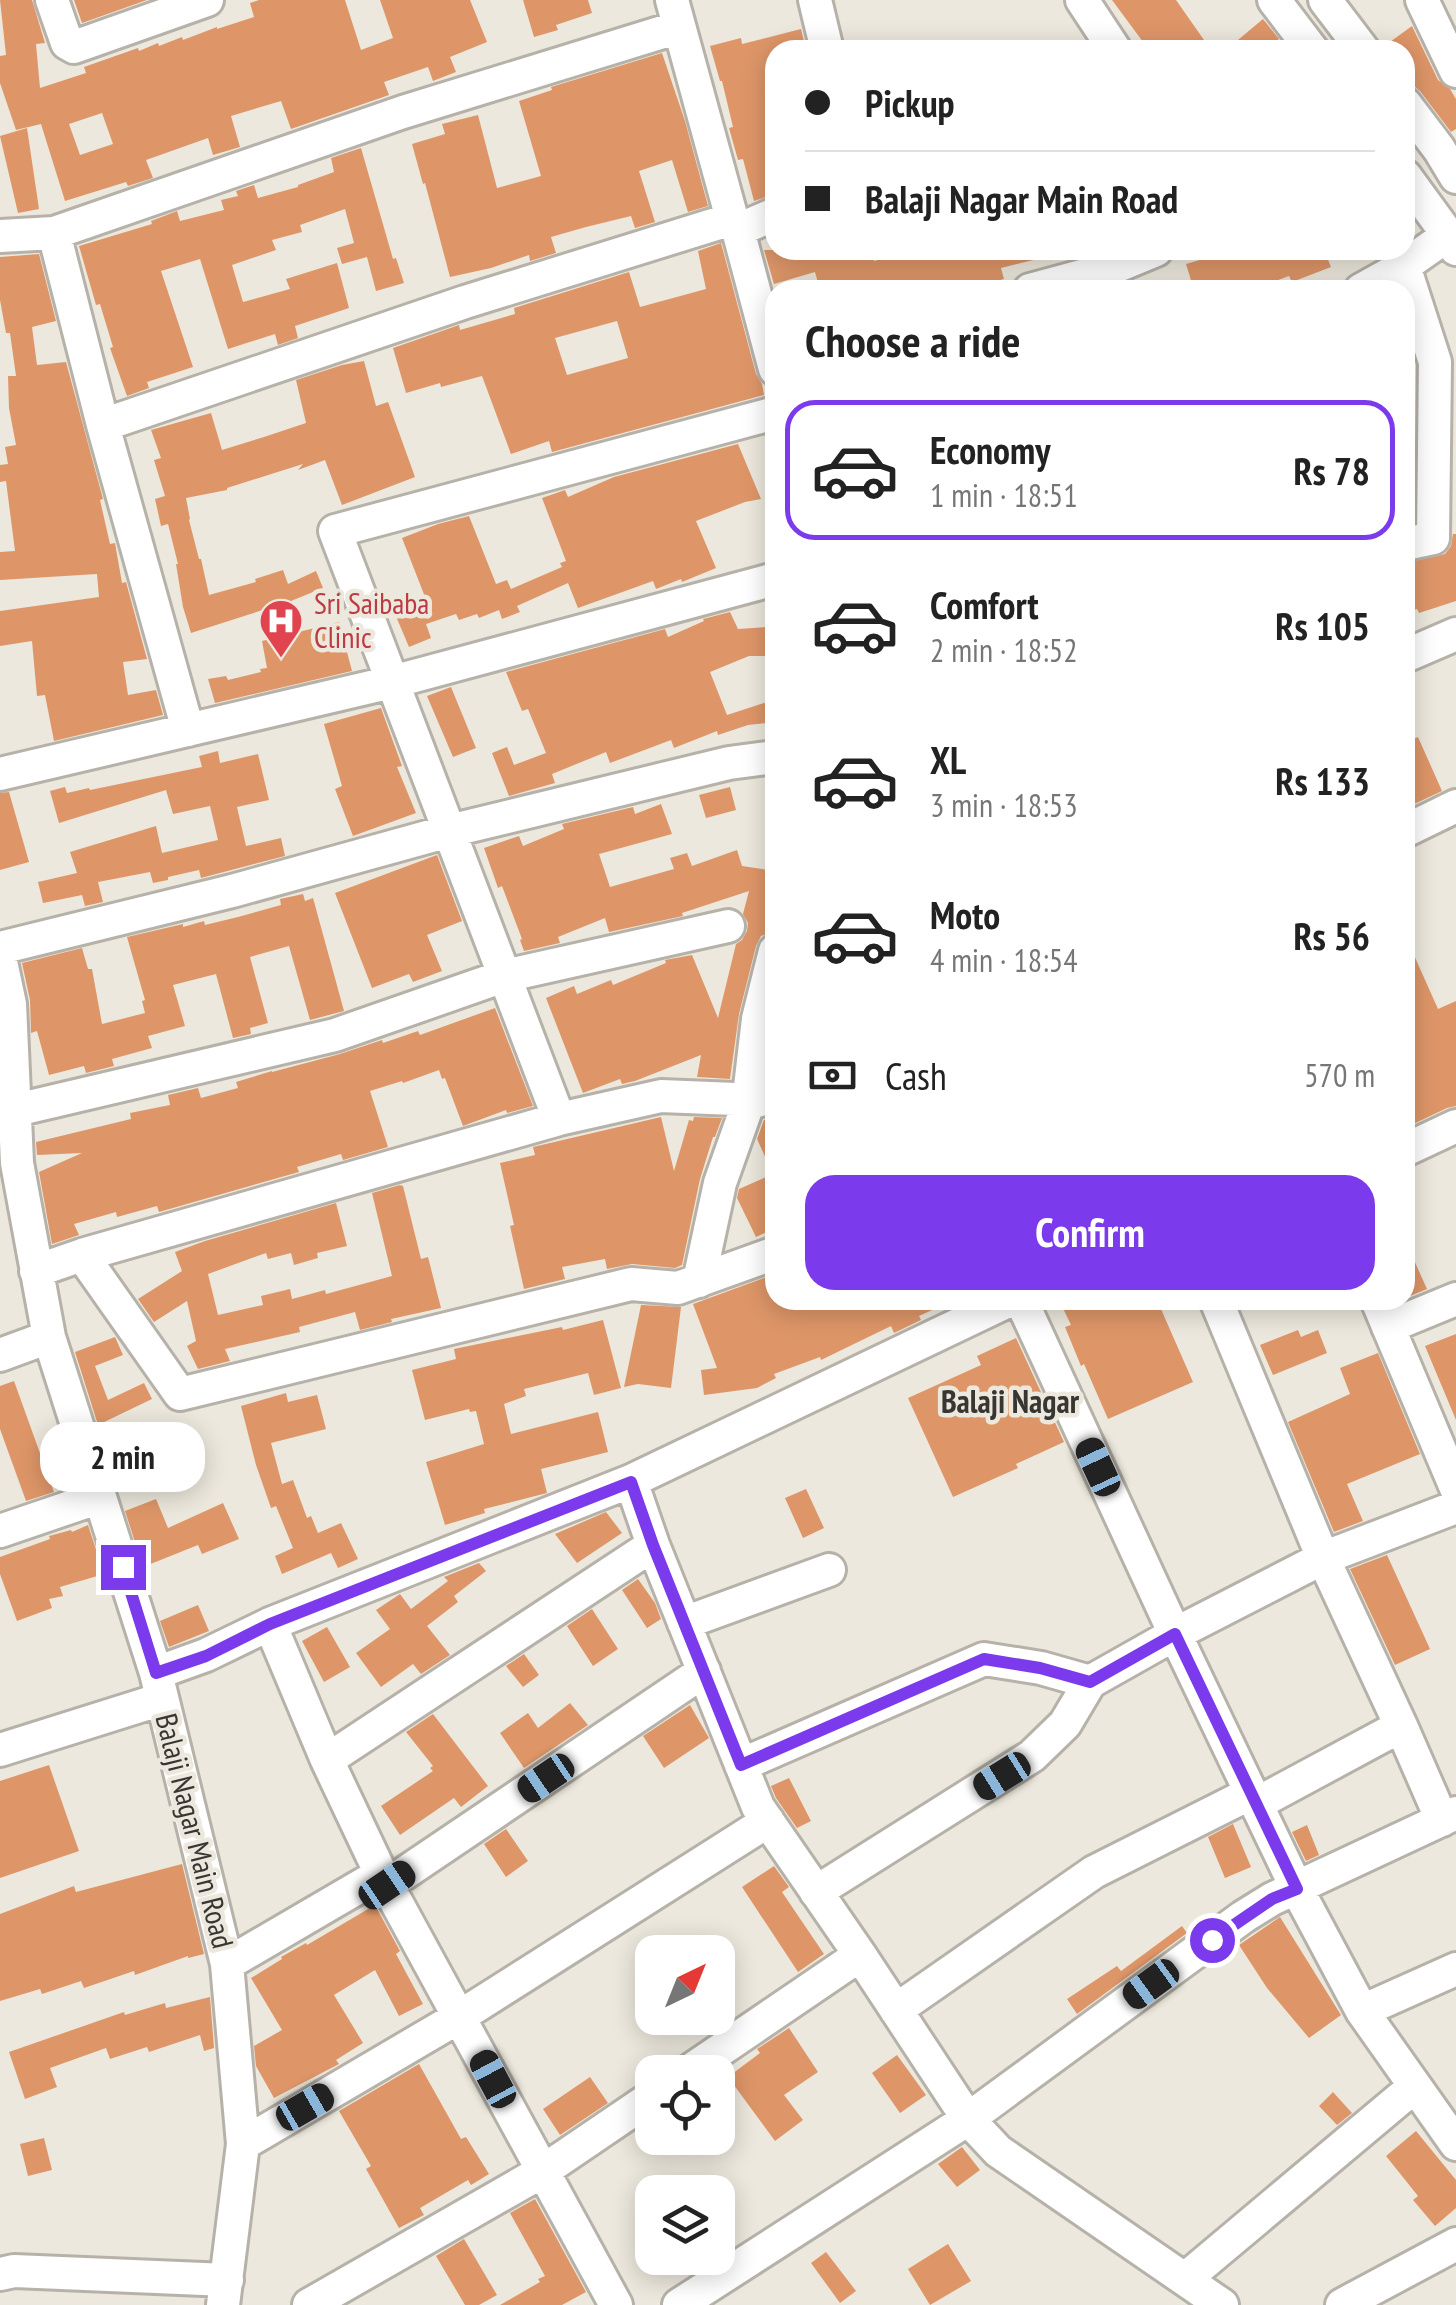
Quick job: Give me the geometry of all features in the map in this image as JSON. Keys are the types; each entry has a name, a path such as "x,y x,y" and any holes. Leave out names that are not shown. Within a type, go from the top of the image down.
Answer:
{"street":[{"path":"52,0 67,43 74,46 208,0"},
{"path":"815,0 825,40"},
{"path":"1082,0 1108,40"},
{"path":"1274,0 1304,40"},
{"path":"1325,0 1355,40"},
{"path":"1422,0 1456,70"},
{"path":"0,236 54,233 676,13 765,332"},
{"path":"1415,116 1450,156"},
{"path":"1415,156 1450,156"},
{"path":"1380,280 1452,242 1415,190"},
{"path":"103,426 465,302 765,216"},
{"path":"54,233 188,730"},
{"path":"1118,279 1143,260"},
{"path":"1404,266 1409,280"},
{"path":"1415,300 1435,362 1436,442 1433,538 1415,542"},
{"path":"558,1119 335,531 765,416"},
{"path":"0,774 392,682 765,583"},
{"path":"1415,652 1456,634"},
{"path":"0,948 232,892 449,830 730,763 765,758"},
{"path":"1415,827 1456,806"},
{"path":"16,1110 335,1034 504,976 728,926"},
{"name":"Balaji Nagar Main Road","path":"0,957 10,1004 7,1065 16,1110 9,1167 49,1337 159,1686 227,1964 243,2144 225,2293"},
{"path":"699,1281 720,1183 762,1099 758,1019 765,991"},
{"path":"36,1271 558,1119 661,1096 762,1099"},
{"path":"1415,1145 1456,1126"},
{"path":"82,1255 180,1394 631,1284 678,1288 765,1257"},
{"path":"1415,1307 1456,1299"},
{"path":"0,1750 159,1686 206,1656 270,1624 631,1482 989,1310"},
{"path":"1025,1310 1297,1889 1362,2011 1456,2144"},
{"path":"680,2305 968,2119 1243,1917 1272,1899 1449,1817 1323,1558 1220,1310"},
{"path":"1383,1313 1456,1488"},
{"path":"0,1355 49,1337"},
{"path":"631,1482 758,1807 968,2119 998,2151 1222,2305"},
{"path":"0,1531 100,1497"},
{"path":"816,1892 1032,1756 1065,1724 1090,1682 1323,1558 1456,1507"},
{"path":"327,1760 653,1545"},
{"path":"684,1623 830,1570"},
{"path":"270,1624 327,1760 384,1880 616,2305"},
{"path":"741,1765 984,1659 1040,1668 1090,1682"},
{"path":"227,1964 384,1880 704,1670"},
{"path":"896,2010 1094,1872 1402,1726"},
{"path":"243,2144 459,2017 768,1821"},
{"path":"713,2055 860,1955"},
{"path":"1362,2011 1456,1969"},
{"path":"1184,2279 1415,2086"},
{"path":"309,2305 543,2171 635,2109"},
{"path":"1342,2305 1456,2244"},
{"path":"0,2274 14,2271 225,2293"}],"building":[{"path":"0,0 32,0 45,43 36,44 40,88 86,73 84,67 138,48 139,51 158,43 159,46 182,37 183,40 254,17 250,3 259,0 345,0 361,50 393,38 380,0 470,0 487,42 450,57 456,72 433,81 428,67 384,82 389,95 291,129 281,101 231,116 240,147 213,155 208,138 146,160 153,178 65,201 41,124 16,130 0,83 0,56 6,55","holes":["102,113 113,144 80,155 69,124"]},
{"path":"74,0 147,0 82,23"},
{"path":"523,0 588,0 592,13 534,37"},
{"path":"1112,0 1176,0 1204,40 1142,40"},
{"path":"1263,19 1279,39 1278,40 1238,40"},
{"path":"1412,26 1438,80 1456,99 1456,129 1451,132 1415,87 1415,40 1393,40"},
{"path":"801,29 804,40 765,40 765,197 754,201 743,159 738,160 722,81 710,46 741,38 742,44"},
{"path":"662,53 708,206 688,212 672,160 639,171 655,222 635,228 631,216 586,227 551,237 556,253 530,261 529,255 450,277 412,144 445,134 442,124 478,115 497,188 541,176 519,101 552,90 551,87"},
{"path":"27,128 39,209 18,213 0,136"},
{"path":"361,148 393,259 396,258 404,283 376,291 367,257 342,264 337,248 354,243 345,209 300,225 302,232 272,240 276,250 232,265 243,302 290,289 286,279 337,263 349,308 295,326 298,338 278,345 275,334 228,349 200,259 161,271 193,367 147,382 149,388 127,396 79,246 152,224 151,221 177,211 180,221 224,210 221,200 238,196 236,191 254,185 258,198 298,187 334,172 331,158"},
{"path":"721,243 764,395 552,452 549,441 511,454 482,376 406,393 393,348 459,325 460,330 515,314 514,308 629,272 640,307 706,289 698,251","holes":["617,321 628,358 567,375 555,338"]},
{"path":"39,254 56,321 32,327 37,365 66,362 103,499 100,500 110,544 115,543 122,583 126,582 147,659 123,662 128,695 156,690 163,715 54,741 45,695 37,696 32,641 0,646 0,611 99,597 97,574 0,580 0,552 15,551 6,481 0,482 0,465 8,464 5,447 16,445 8,376 16,376 0,300 0,257"},
{"path":"767,260 1034,260 1001,268 1004,279 1000,280 817,280 815,272 773,280"},
{"path":"1200,260 1328,260 1331,267 1297,280 1289,276 1278,280 1191,280 1186,264"},
{"path":"364,361 376,406 388,402 415,477 342,505 325,460 227,490 186,498 209,595 283,570 288,584 316,571 323,588 191,633 168,524 161,526 155,499 165,496 154,460 161,458 151,430 211,413 222,450 264,437 306,423 296,380"},
{"path":"738,444 761,499 696,521 716,568 656,589 653,581 578,608 568,583 517,606 520,612 502,619 499,610 459,620 456,614 426,624 431,638 409,647 395,614 427,602 402,538 469,516 496,584 507,580 511,589 562,567 560,563 566,561 542,498 565,490 568,497 614,477"},
{"path":"1456,534 1456,601 1419,613 1415,610 1415,561 1445,554"},
{"path":"730,612 738,629 765,627 765,656 749,656 710,672 727,715 765,703 765,723 718,735 717,731 674,748 671,740 610,763 606,752 552,774 555,783 509,796 492,753 507,747 514,765 546,753 528,709 522,711 506,672 665,629 668,637 703,619"},
{"path":"339,622 352,671 215,703 208,679 226,676 228,680 267,668 262,641"},
{"path":"451,687 476,748 453,757 427,696"},
{"path":"381,708 402,766 397,767 416,813 353,836 335,789 342,786 324,724"},
{"path":"1418,737 1442,791 1415,804"},
{"path":"218,751 220,763 258,754 269,800 237,807 246,846 281,838 285,856 201,878 199,870 153,883 150,872 98,882 103,902 85,906 82,895 43,903 38,882 77,873 70,852 156,826 162,853 218,840 210,806 173,814 166,790 59,823 50,791 65,787 67,793 90,790 202,767 199,756"},
{"path":"730,787 736,810 706,818 699,795"},
{"path":"9,792 29,862 0,870 0,793"},
{"path":"661,804 672,834 599,854 610,887 674,869 670,858 687,853 692,866 737,850 742,866 765,869 765,935 756,946 739,1014 730,1079 697,1077 701,1055 635,1081 622,1084 620,1079 583,1093 546,998 574,986 577,994 611,980 613,985 666,963 665,960 692,955 718,1018 736,944 747,931 743,914 749,891 682,913 683,916 609,932 605,918 558,937 560,943 524,951 502,886 498,888 484,848 519,836 523,846 564,829 562,824 633,807 635,814"},
{"path":"437,855 462,921 427,935 442,971 413,982 409,974 372,988 335,893"},
{"path":"303,894 305,901 313,898 344,1011 310,1020 289,946 250,957 268,1023 250,1028 251,1034 233,1038 216,974 173,985 185,1026 148,1036 152,1048 112,1059 114,1066 86,1073 84,1066 49,1075 37,1031 31,1033 30,1000 22,963 82,948 88,969 92,969 102,1024 145,1013 127,937 238,917 281,905 280,899"},
{"path":"1415,957 1438,1009 1456,1001 1456,1106 1415,1123"},
{"path":"495,1008 533,1106 507,1113 506,1110 463,1126 439,1070 370,1091 388,1147 343,1160 341,1154 297,1167 299,1172 159,1212 157,1206 74,1224 79,1235 52,1244 39,1172 82,1153 37,1155 36,1142 131,1119 130,1113 170,1105 168,1095 198,1088 201,1098 238,1088 236,1082 382,1040 383,1043 418,1031 420,1035"},
{"path":"661,1117 674,1171 689,1120 722,1118 700,1179 682,1265 675,1268 632,1264 607,1269 605,1259 562,1267 565,1279 524,1289 500,1163 535,1155 533,1147"},
{"path":"765,1120 765,1156 757,1139"},
{"path":"765,1178 765,1233 756,1237 737,1198 739,1189"},
{"path":"400,1185 421,1259 428,1257 441,1308 360,1330 355,1312 299,1327 300,1332 225,1349 230,1361 198,1369 187,1346 196,1341 187,1301 154,1322 138,1299 182,1271 175,1252 336,1203 347,1246 317,1253 318,1258 294,1265 291,1253 268,1259 266,1253 208,1274 218,1315 263,1305 261,1296 290,1289 292,1299 392,1276 372,1193"},
{"path":"1415,1262 1427,1289 1415,1294"},
{"path":"765,1278 765,1310 932,1310 894,1333 891,1326 821,1360 820,1357 774,1374 776,1378 757,1388 704,1395 701,1370 717,1368 693,1304"},
{"path":"641,1305 681,1307 671,1388 638,1384 624,1387"},
{"path":"1064,1310 1161,1310 1193,1382 1108,1419 1065,1327 1071,1325"},
{"path":"603,1320 621,1388 594,1395 588,1373 524,1389 526,1396 504,1404 511,1434 598,1412 608,1452 541,1469 547,1493 484,1509 485,1513 445,1525 426,1462 484,1444 476,1411 469,1409 425,1420 412,1370 456,1359 454,1349"},
{"path":"1298,1330 1301,1337 1318,1330 1327,1353 1273,1375 1260,1345"},
{"path":"1456,1334 1456,1420 1425,1346"},
{"path":"115,1337 123,1355 95,1366 108,1400 144,1383 152,1399 98,1425 75,1352"},
{"path":"1016,1338 1064,1442 953,1497 908,1398 981,1365 977,1356"},
{"path":"1378,1353 1420,1454 1347,1484 1363,1521 1334,1532 1288,1422 1350,1394 1340,1368"},
{"path":"14,1381 54,1492 26,1501 0,1429 0,1386"},
{"path":"286,1393 288,1402 317,1395 326,1429 271,1443 282,1484 293,1480 307,1518 311,1516 318,1533 341,1523 358,1559 338,1568 331,1553 282,1574 275,1556 293,1548 276,1506 271,1508 241,1406"},
{"path":"806,1489 824,1528 803,1538 785,1498"},
{"path":"156,1499 168,1528 223,1503 239,1539 202,1554 198,1545 143,1567 125,1511"},
{"path":"606,1512 622,1533 577,1563 555,1534"},
{"path":"88,1525 104,1574 60,1587 63,1596 49,1599 52,1608 17,1621 0,1574 0,1557"},
{"path":"1387,1555 1430,1649 1395,1665 1350,1569"},
{"path":"479,1563 486,1571 454,1596 458,1602 427,1626 450,1655 421,1674 413,1664 381,1687 356,1653 390,1629 376,1610 400,1594 411,1609 448,1581 444,1577"},
{"path":"638,1579 661,1619 647,1628 622,1590"},
{"path":"198,1605 209,1631 169,1647 160,1621"},
{"path":"592,1609 618,1649 593,1666 567,1626"},
{"path":"327,1627 350,1667 324,1682 302,1641"},
{"path":"524,1654 539,1675 523,1687 506,1666"},
{"path":"570,1703 588,1725 524,1768 500,1733 528,1713 538,1728"},
{"path":"690,1705 709,1738 664,1768 643,1736"},
{"path":"433,1714 488,1786 461,1807 454,1798 400,1835 381,1806 433,1771 406,1732"},
{"path":"49,1765 79,1851 0,1878 0,1781"},
{"path":"789,1778 811,1821 797,1828 771,1786"},
{"path":"1233,1824 1251,1867 1225,1878 1208,1837"},
{"path":"1307,1825 1319,1855 1306,1861 1292,1832"},
{"path":"506,1829 528,1861 506,1877 484,1844"},
{"path":"182,1864 204,1954 84,1988 81,1981 42,1994 40,1989 0,2001 0,1914 74,1886 76,1892"},
{"path":"774,1866 789,1887 782,1892 824,1954 798,1972 742,1887"},
{"path":"375,1905 423,2004 399,2016 375,1970 334,1995 363,2043 336,2060 339,2064 274,2098 256,2066 254,2046 282,2030 251,1978"},
{"path":"1280,1917 1341,2015 1309,2038 1267,1988 1239,1945"},
{"path":"1182,1926 1187,1933 1077,2014 1067,1999 1117,1966 1121,1971"},
{"path":"210,1997 214,2048 204,2051 200,2035 149,2052 147,2047 110,2059 106,2048 50,2068 57,2087 25,2099 9,2052 124,2012 125,2015 165,2003 166,2008"},
{"path":"789,2028 818,2072 784,2095 803,2120 775,2141 735,2087 735,2072 760,2053 757,2049"},
{"path":"897,2055 926,2095 900,2113 872,2073"},
{"path":"419,2064 461,2139 466,2137 489,2174 471,2185 468,2180 420,2208 424,2215 399,2228 366,2169 371,2166 339,2111"},
{"path":"590,2077 608,2103 560,2135 543,2109"},
{"path":"1333,2092 1352,2113 1337,2125 1319,2106"},
{"path":"1416,2131 1456,2180 1456,2208 1435,2226 1413,2200 1418,2196 1386,2156"},
{"path":"44,2138 52,2170 28,2176 20,2144"},
{"path":"962,2147 980,2170 957,2187 938,2164"},
{"path":"535,2199 586,2292 562,2305 500,2305 545,2276 510,2213"},
{"path":"464,2239 497,2295 479,2305 465,2305 436,2256"},
{"path":"948,2244 971,2281 930,2305 908,2269"},
{"path":"826,2252 856,2291 840,2303 811,2263"}],"place":[{"name":"Sri Saibaba Clinic","path":"281,659"}],"district":[{"name":"Balaji Nagar","path":"1010,1402"}],"route":[{"path":"123,1567 156,1673 631,1482 741,1765 984,1659 1040,1668 1090,1682 1175,1634 1297,1889 1272,1899 1212,1940"}]}
